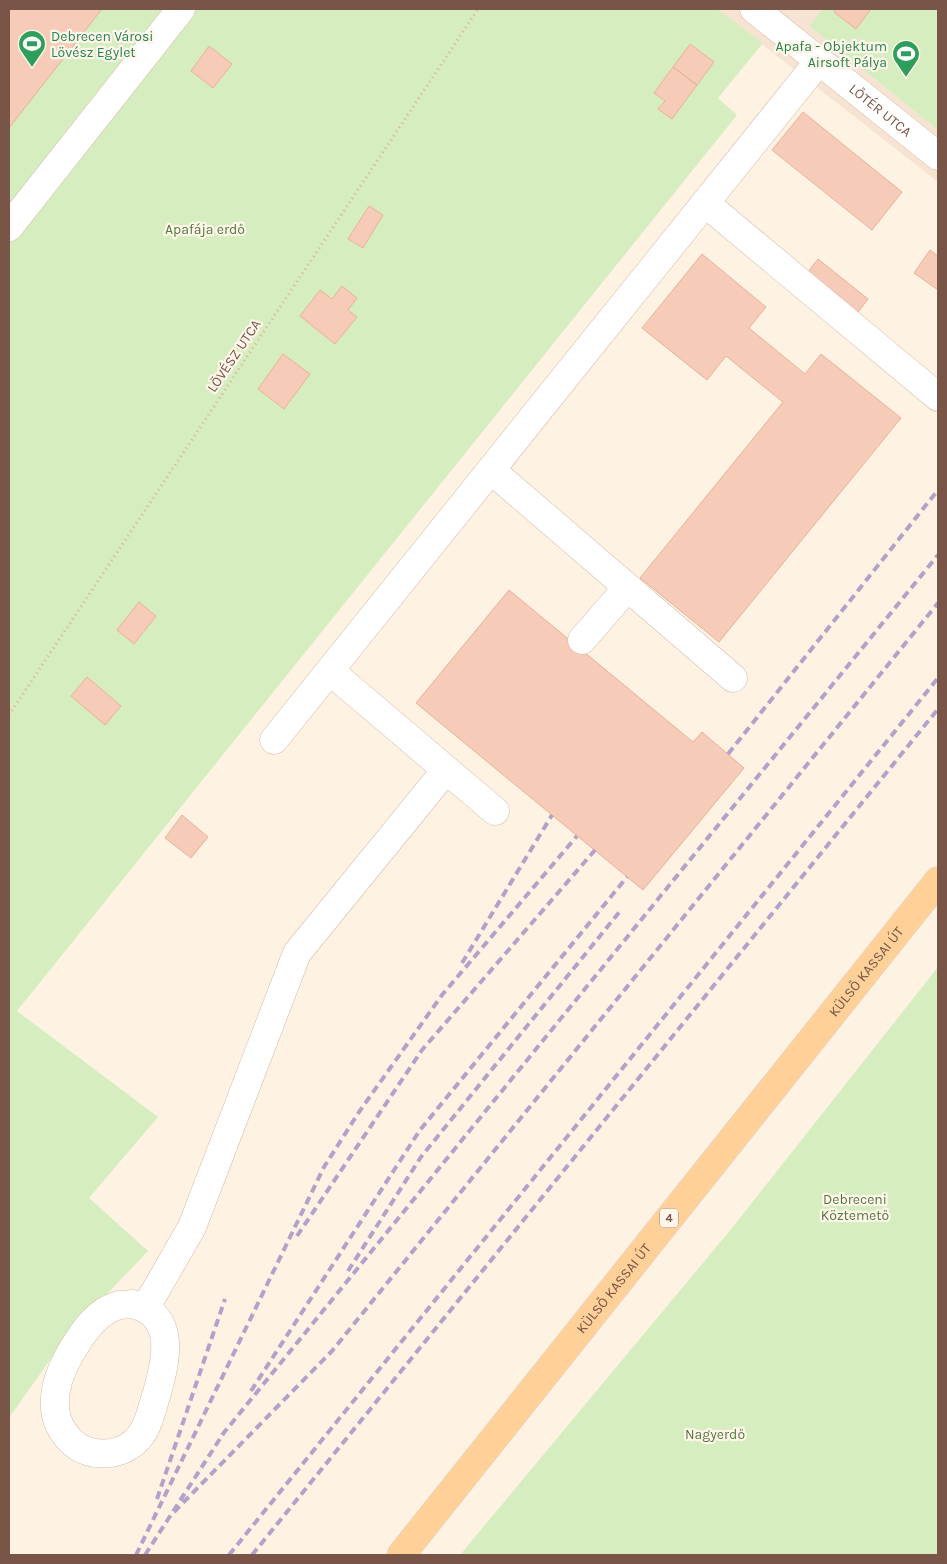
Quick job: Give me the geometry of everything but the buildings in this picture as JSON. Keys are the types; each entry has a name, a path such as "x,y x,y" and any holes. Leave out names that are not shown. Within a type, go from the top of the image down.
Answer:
{"main road":[{"name":"KÜLSŐ KASSAI ÚT","path":"401,1555 938,881"}],"street":[{"path":"9,227 182,9"},
{"name":"LŐTÉR UTCA","path":"754,9 938,156"},
{"path":"274,740 819,61"},
{"path":"706,203 938,397"},
{"path":"491,470 733,678"},
{"path":"582,640 627,588"},
{"path":"330,671 495,811"},
{"path":"146,1307 192,1227 297,953 446,770"},
{"path":"132,1304 146,1307 160,1322 165,1342 165,1365 148,1423 141,1436 122,1450 110,1454 93,1453 82,1449 72,1443 62,1431 54,1410 55,1386 63,1364 84,1331 99,1315 117,1305 132,1304"}],"path":[{"name":"LÖVÉSZ UTCA","path":"9,716 478,9"}],"shaded area":[{"path":"717,9 823,9 809,26 938,130 938,182"}],"green space":[{"name":"Apafája erdő","path":"9,9 717,9 763,43 718,98 737,115 17,1011 158,1117 89,1198 148,1251 66,1337 9,1418"},
{"name":"Apafa - Objektum Airsoft Pálya","path":"823,9 938,9 938,130 809,26"},
{"path":"938,967 938,1555 460,1555 732,1228"}],"railway":[{"path":"728,754 938,490"},
{"path":"222,1435 938,555"},
{"path":"174,1512 332,1351 938,603"},
{"path":"229,1555 938,678"},
{"path":"252,1555 938,709"},
{"path":"462,963 552,815"},
{"path":"136,1555 324,1167 359,1112 442,995 577,836"},
{"path":"297,1236 422,1050 595,850"},
{"path":"251,1391 420,1130 627,877"},
{"path":"348,1271 421,1157 621,910"},
{"path":"157,1499 225,1299"},
{"path":"145,1555 225,1431"}],"place":[{"name":"Debrecen Városi Lövész Egylet","path":"32,68"},
{"name":"Apafa - Objektum Airsoft Pálya","path":"906,78"}],"park label":[{"name":"Debreceni Köztemető","path":"855,1208"},
{"name":"Nagyerdő","path":"715,1434"}]}
